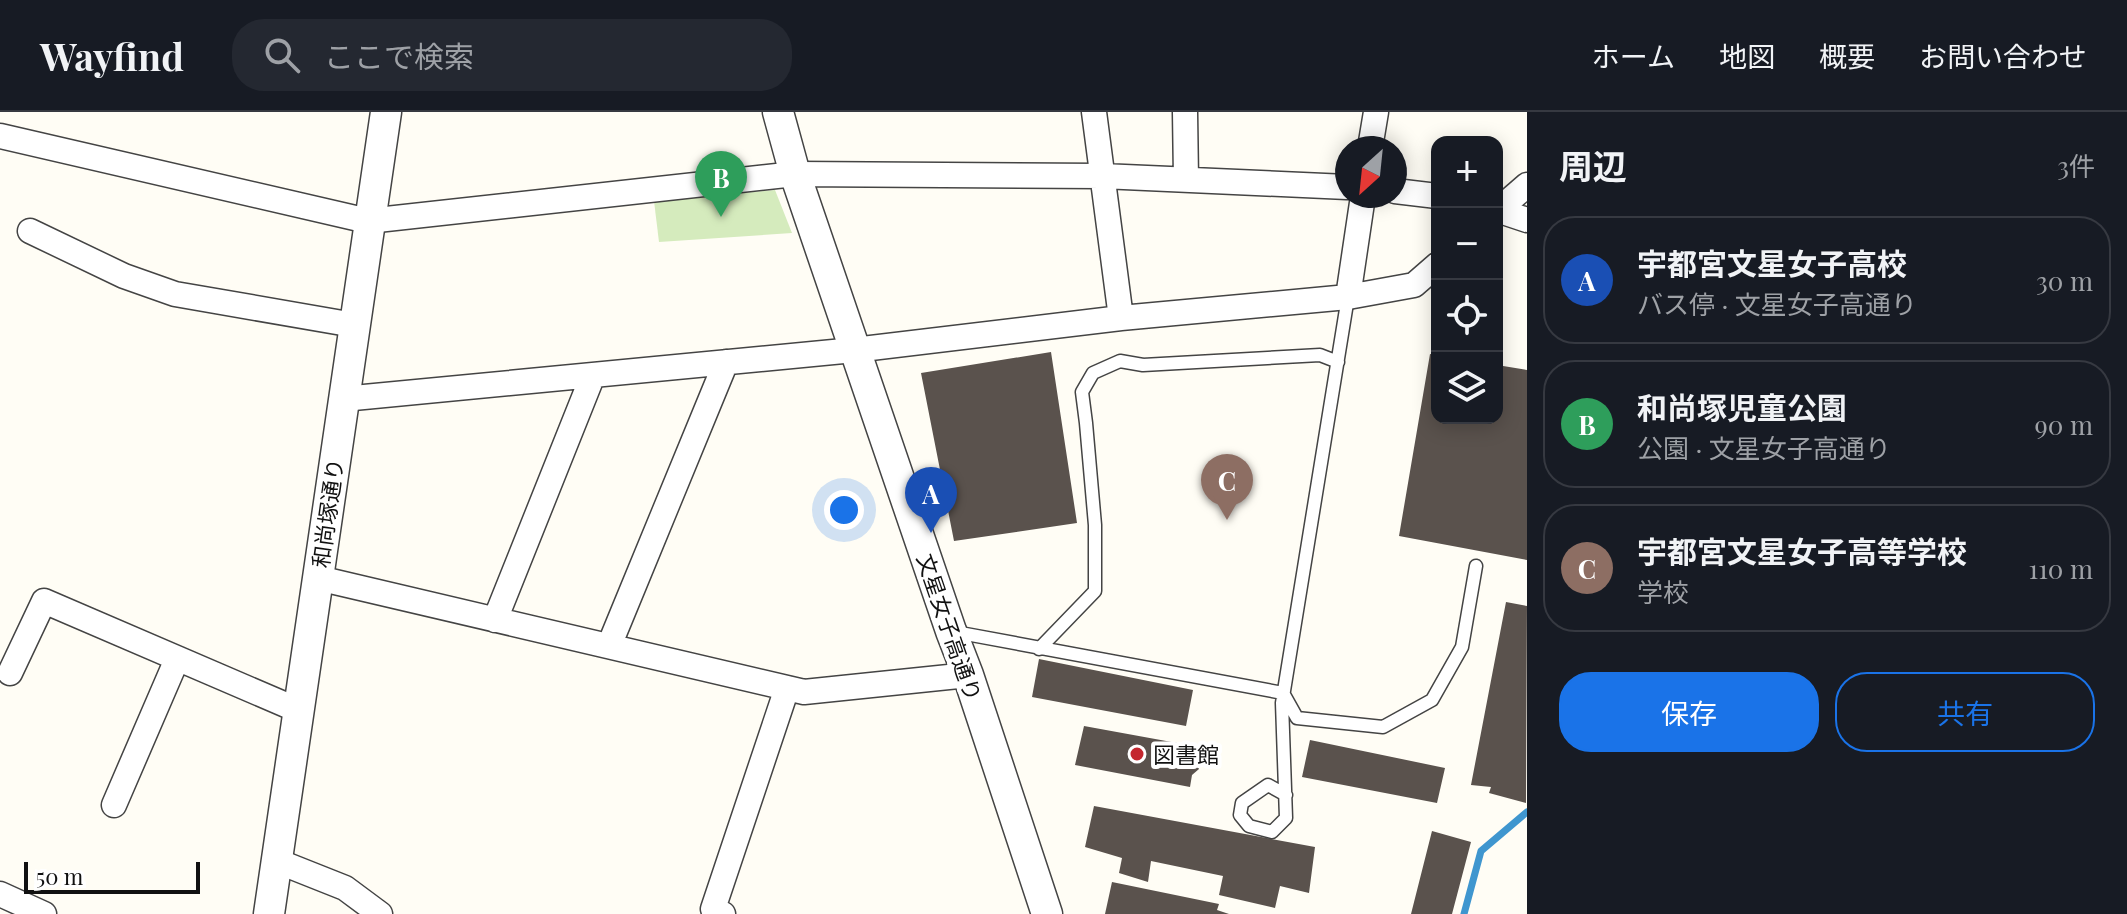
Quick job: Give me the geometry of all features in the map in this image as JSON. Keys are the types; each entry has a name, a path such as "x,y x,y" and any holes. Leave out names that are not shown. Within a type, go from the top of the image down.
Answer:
{"street":[{"name":"和尚塚通り","path":"269,914 386,112"},
{"name":"文星女子高通り","path":"778,112 795,174 854,350 968,675 1047,914"},
{"path":"1094,112 1121,318"},
{"path":"1185,112 1186,179"},
{"path":"1372,136 1376,112"},
{"path":"0,136 368,221 795,174 1102,176 1335,186"},
{"path":"1500,208 1527,185"},
{"path":"1407,192 1431,195"},
{"path":"1348,297 1361,208"},
{"path":"1503,213 1527,220"},
{"path":"30,231 124,276 175,294 354,325"},
{"path":"343,399 854,350 1121,318 1348,297 1414,285 1431,270"},
{"path":"609,646 726,362"},
{"path":"495,620 593,375"},
{"path":"318,578 804,692 968,675"},
{"path":"10,673 44,601 300,711"},
{"path":"114,805 177,659"},
{"path":"723,914 713,909 787,688"},
{"path":"277,861 345,888 380,914"},
{"path":"0,894 44,914"}],"lane":[{"path":"1286,795 1283,693 1348,297"},
{"path":"1039,649 1095,591 1095,525 1082,392 1093,373 1120,361 1143,365 1320,355 1338,362"},
{"path":"1283,693 1297,718 1383,727 1432,700 1462,647 1476,566"},
{"path":"951,631 1283,693"}],"green space":[{"path":"775,190 792,233 659,242 654,201"}],"building":[{"path":"1051,352 1077,523 954,541 921,373"},
{"path":"1430,354 1431,424 1503,424 1503,366 1527,370 1527,560 1399,536"},
{"path":"1506,602 1527,606 1526,803 1489,793 1491,787 1471,785"},
{"path":"1039,659 1193,690 1186,726 1032,697"},
{"name":"図書館","path":"1084,726 1199,747 1195,761 1199,769 1192,775 1190,787 1075,765"},
{"path":"1310,740 1445,768 1437,803 1302,777"},
{"path":"1094,806 1315,847 1309,893 1280,886 1275,908 1219,895 1223,876 1151,861 1148,882 1119,873 1122,858 1085,847"},
{"path":"1432,831 1471,842 1452,914 1411,914"},
{"path":"1112,882 1219,904 1217,910 1229,914 1105,914"}],"waterway":[{"path":"1464,914 1481,851 1527,812"}],"place":[{"name":"和尚塚児童公園","path":"721,217"},
{"name":"宇都宮文星女子高等学校","path":"1227,520"},
{"name":"宇都宮文星女子高校","path":"931,533"},
{"name":"図書館","path":"1137,754"}]}
